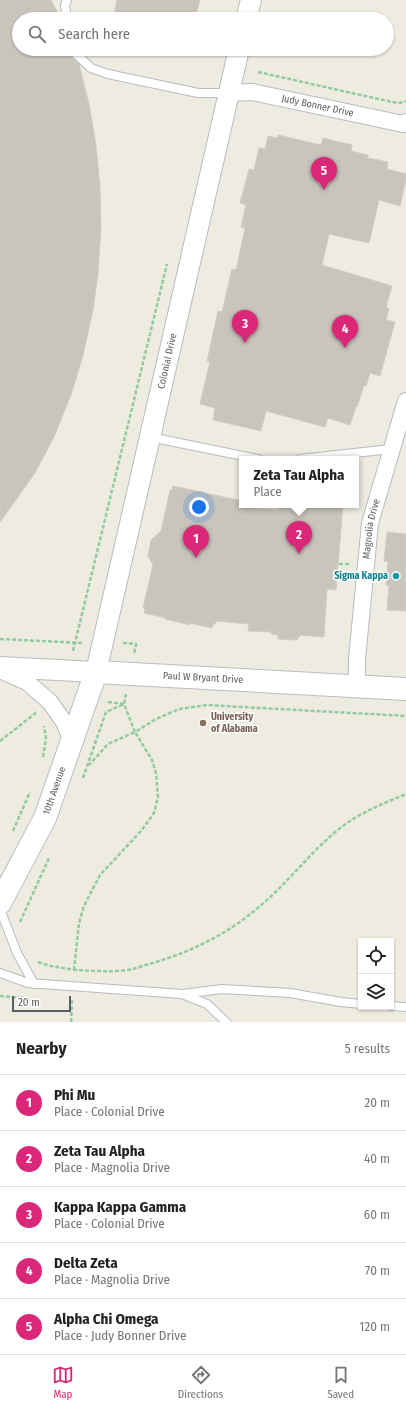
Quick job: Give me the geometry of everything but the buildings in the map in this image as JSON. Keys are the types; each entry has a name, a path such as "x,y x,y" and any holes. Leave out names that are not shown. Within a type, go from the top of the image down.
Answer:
{"main road":[{"name":"Paul W Bryant Drive","path":"96,672 406,689"},
{"name":"10th Avenue","path":"0,903 45,818 96,672"}],"street":[{"path":"248,12 251,0"},
{"name":"Colonial Drive","path":"96,672 237,56"},
{"name":"Judy Bonner Drive","path":"229,93 252,92 405,124"},
{"name":"Magnolia Drive","path":"357,686 358,652 370,523 391,449 403,422 406,401"},
{"name":"Paul W Bryant Drive","path":"0,667 96,672"},
{"path":"0,670 27,682 50,702 64,722 72,741"}],"lane":[{"path":"66,0 67,12"},
{"path":"78,56 91,68 108,74 198,93 229,93"},
{"path":"150,436 244,456"},
{"path":"327,456 391,449"},
{"path":"0,909 17,954 34,984"},
{"path":"0,973 34,984 182,994 222,989 290,994 358,1004"},
{"path":"182,994 207,1004 226,1022"},
{"path":"394,1006 406,1007"}],"path":[{"path":"258,72 392,102 399,103 406,101"},
{"path":"68,671 169,258"},
{"path":"339,564 353,564"},
{"path":"0,639 76,643"},
{"path":"71,1022 74,969 79,923 84,906 100,875 141,831 154,813 158,797 156,773 152,760 135,732 124,704 87,698"},
{"path":"87,766 108,744 135,732 156,719 179,709 207,705 406,716"},
{"path":"0,741 37,712 40,715"},
{"path":"42,758 46,738 44,725"},
{"path":"10,837 32,788"},
{"path":"33,957 37,962 51,967 102,972 130,970 163,960 203,944 239,923 255,911 285,883 310,856 339,830 372,809 406,794"},
{"path":"21,924 22,918"}],"place":[{"name":"Alpha Chi Omega","path":"324,190"},
{"name":"Kappa Kappa Gamma","path":"245,343"},
{"name":"Delta Zeta","path":"345,348"},
{"name":"Zeta Tau Alpha","path":"299,554"},
{"name":"Phi Mu","path":"196,558"},
{"name":"Sigma Kappa","path":"396,576"},
{"name":"University of Alabama","path":"203,723"}]}
